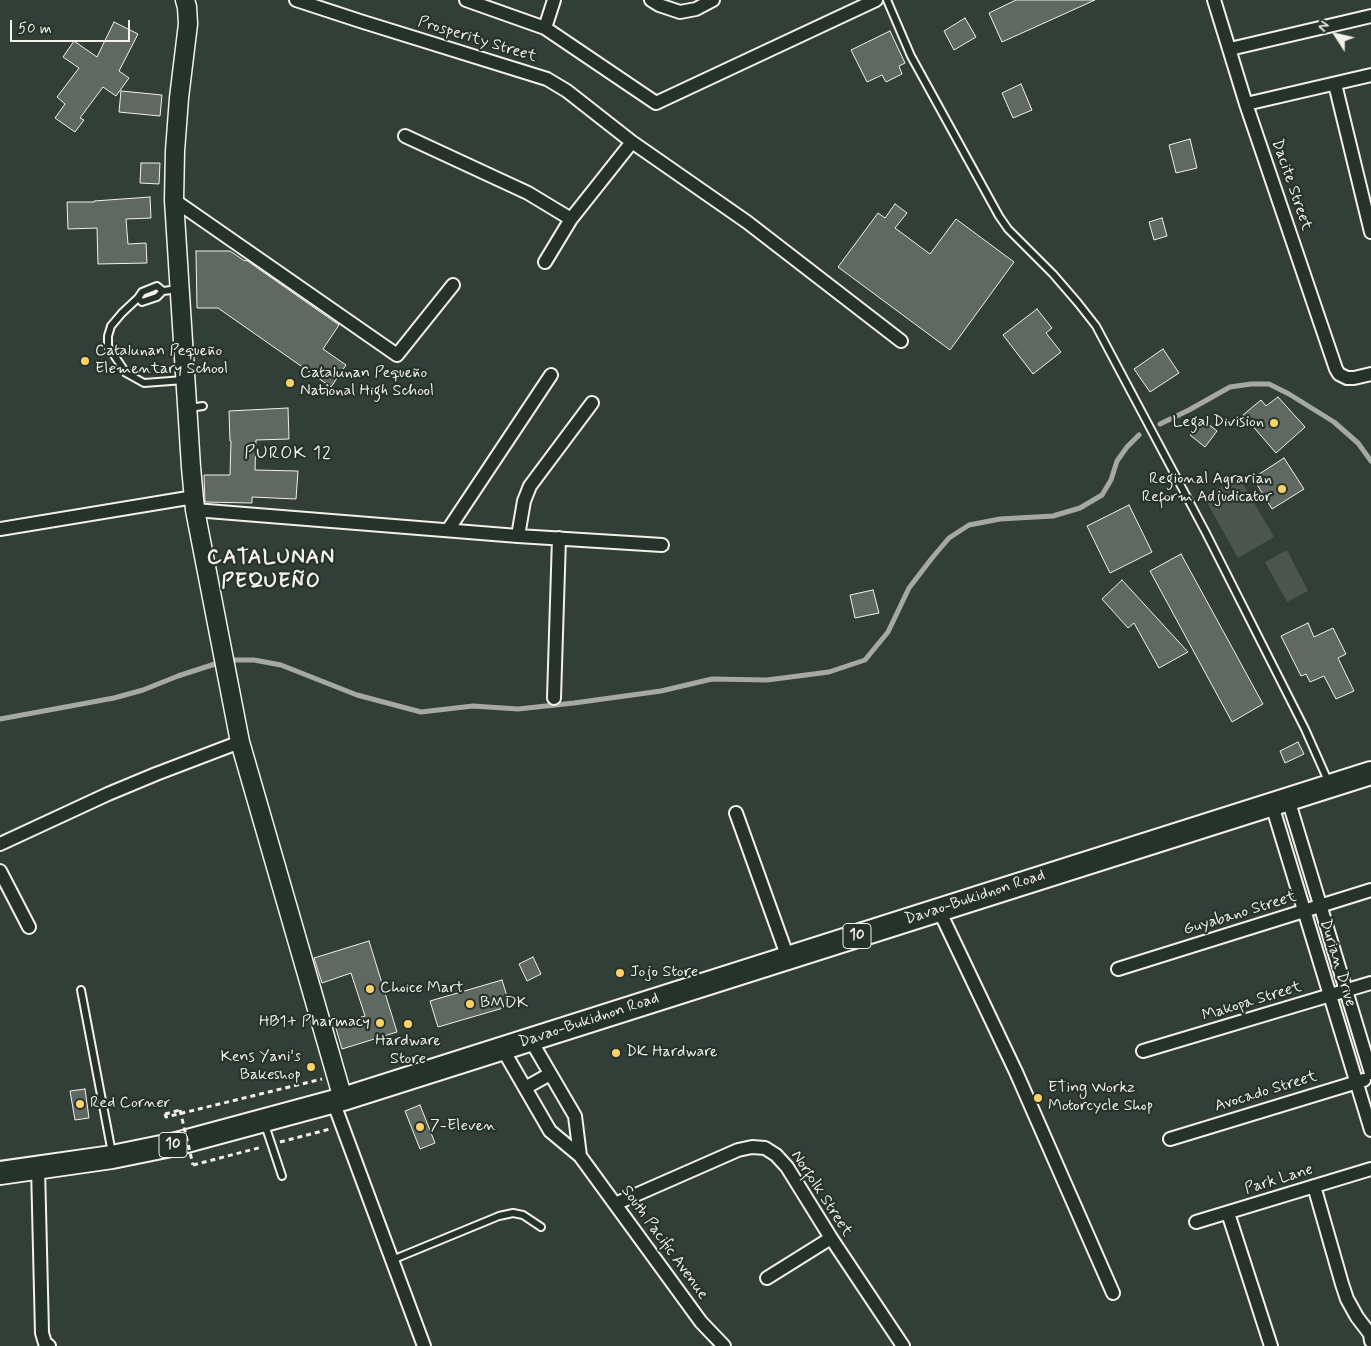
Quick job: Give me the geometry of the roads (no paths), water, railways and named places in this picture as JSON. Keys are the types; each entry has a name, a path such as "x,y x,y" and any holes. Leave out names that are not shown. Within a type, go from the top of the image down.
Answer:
{"highway":[{"name":"Davao-Bukidnon Road","path":"0,1172 112,1157 176,1144 338,1100 1371,773"}],"street":[{"path":"185,0 188,24 175,151 171,290 185,380 195,407 194,503 240,742 336,1075 338,1100 392,1260 424,1346"},
{"name":"Prosperity Street","path":"296,0 548,79 567,91 632,142 747,222 889,333 902,341"},
{"path":"466,0 545,28 656,103 876,0"},
{"path":"545,28 554,0"},
{"path":"651,0 659,6 680,12 696,8 712,0"},
{"name":"Dacite Street","path":"1214,0 1246,104 1336,369 1343,377 1347,378 1371,374"},
{"path":"1230,48 1371,16"},
{"path":"1246,104 1371,75"},
{"path":"1336,84 1371,232"},
{"path":"405,136 528,193 571,219"},
{"path":"545,262 571,219 632,142"},
{"path":"174,200 397,355 453,285"},
{"path":"448,530 550,375"},
{"path":"518,536 524,501 530,486 592,403"},
{"path":"0,529 194,503 448,530 662,545"},
{"path":"554,698 559,538"},
{"path":"0,844 108,794 240,742"},
{"name":"Durian Drive","path":"1280,802 1303,851 1371,1073"},
{"name":"Durian Drive","path":"1280,802 1288,856 1371,1130"},
{"path":"736,813 788,958"},
{"path":"1288,856 1303,851"},
{"path":"0,871 29,927"},
{"name":"Guyabano Street","path":"1118,969 1371,890"},
{"path":"939,910 1016,1072 1114,1293"},
{"name":"Makopa Street","path":"1143,1051 1371,983"},
{"name":"South Pacific Avenue","path":"530,1039 575,1116 580,1156"},
{"name":"South Pacific Avenue","path":"502,1048 550,1131 580,1156 701,1322 724,1346"},
{"path":"525,1088 550,1074"},
{"name":"Avocado Street","path":"1170,1139 1371,1078"},
{"name":"Norfolk Street","path":"615,1204 738,1150 752,1147 765,1148 776,1155 787,1167 831,1238 903,1346"},
{"path":"38,1167 42,1333 49,1346"},
{"name":"Park Lane","path":"1196,1222 1371,1169"},
{"path":"1314,1186 1347,1299 1370,1334 1371,1341"},
{"path":"1228,1213 1271,1346"},
{"path":"767,1278 831,1238"}],"lane":[{"path":"886,0 911,56 999,216 1013,235 1053,274 1078,302 1096,326 1234,588 1305,729 1330,786"},
{"path":"171,290 157,286 142,292 111,326 108,346 126,373 144,383 185,380"},
{"path":"138,298 142,302 171,290"},
{"path":"80,990 112,1157"},
{"path":"263,1120 282,1176"},
{"path":"392,1260 499,1216 512,1213 523,1215 541,1227"}],"waterway":[{"path":"1160,424 1230,387 1269,384 1334,422 1358,443 1371,461"},
{"path":"234,660 254,660 281,665 357,695 421,712 473,706 518,709 661,691 712,679 767,680 829,672 865,660 888,632 909,588 949,538 969,525 1000,519 1053,516 1080,508 1102,495 1111,480 1117,461 1139,435"},
{"path":"0,719 114,698 143,690 215,664"}],"place":[{"name":"Catalunan Pequeño Elementary School","path":"85,361"},
{"name":"Catalunan Pequeño National High School","path":"290,383"},
{"name":"Legal Division","path":"1274,423"},
{"name":"Regional Agrarian Reform Adjudicator","path":"1282,489"},
{"name":"Jojo Store","path":"620,973"},
{"name":"Choice Mart","path":"370,989"},
{"name":"BMDK","path":"470,1004"},
{"name":"HB1+ Pharmacy","path":"380,1023"},
{"name":"Hardware Store","path":"408,1024"},
{"name":"DK Hardware","path":"616,1053"},
{"name":"Kens Yani's Bakeshop","path":"311,1067"},
{"name":"ETing Workz Motorcycle Shop","path":"1038,1098"},
{"name":"Red Corner","path":"80,1104"},
{"name":"7-Eleven","path":"420,1127"}],"district":[{"name":"PUROK 12","path":"288,454"},
{"name":"CATALUNAN PEQUEÑO","path":"271,571"}]}
